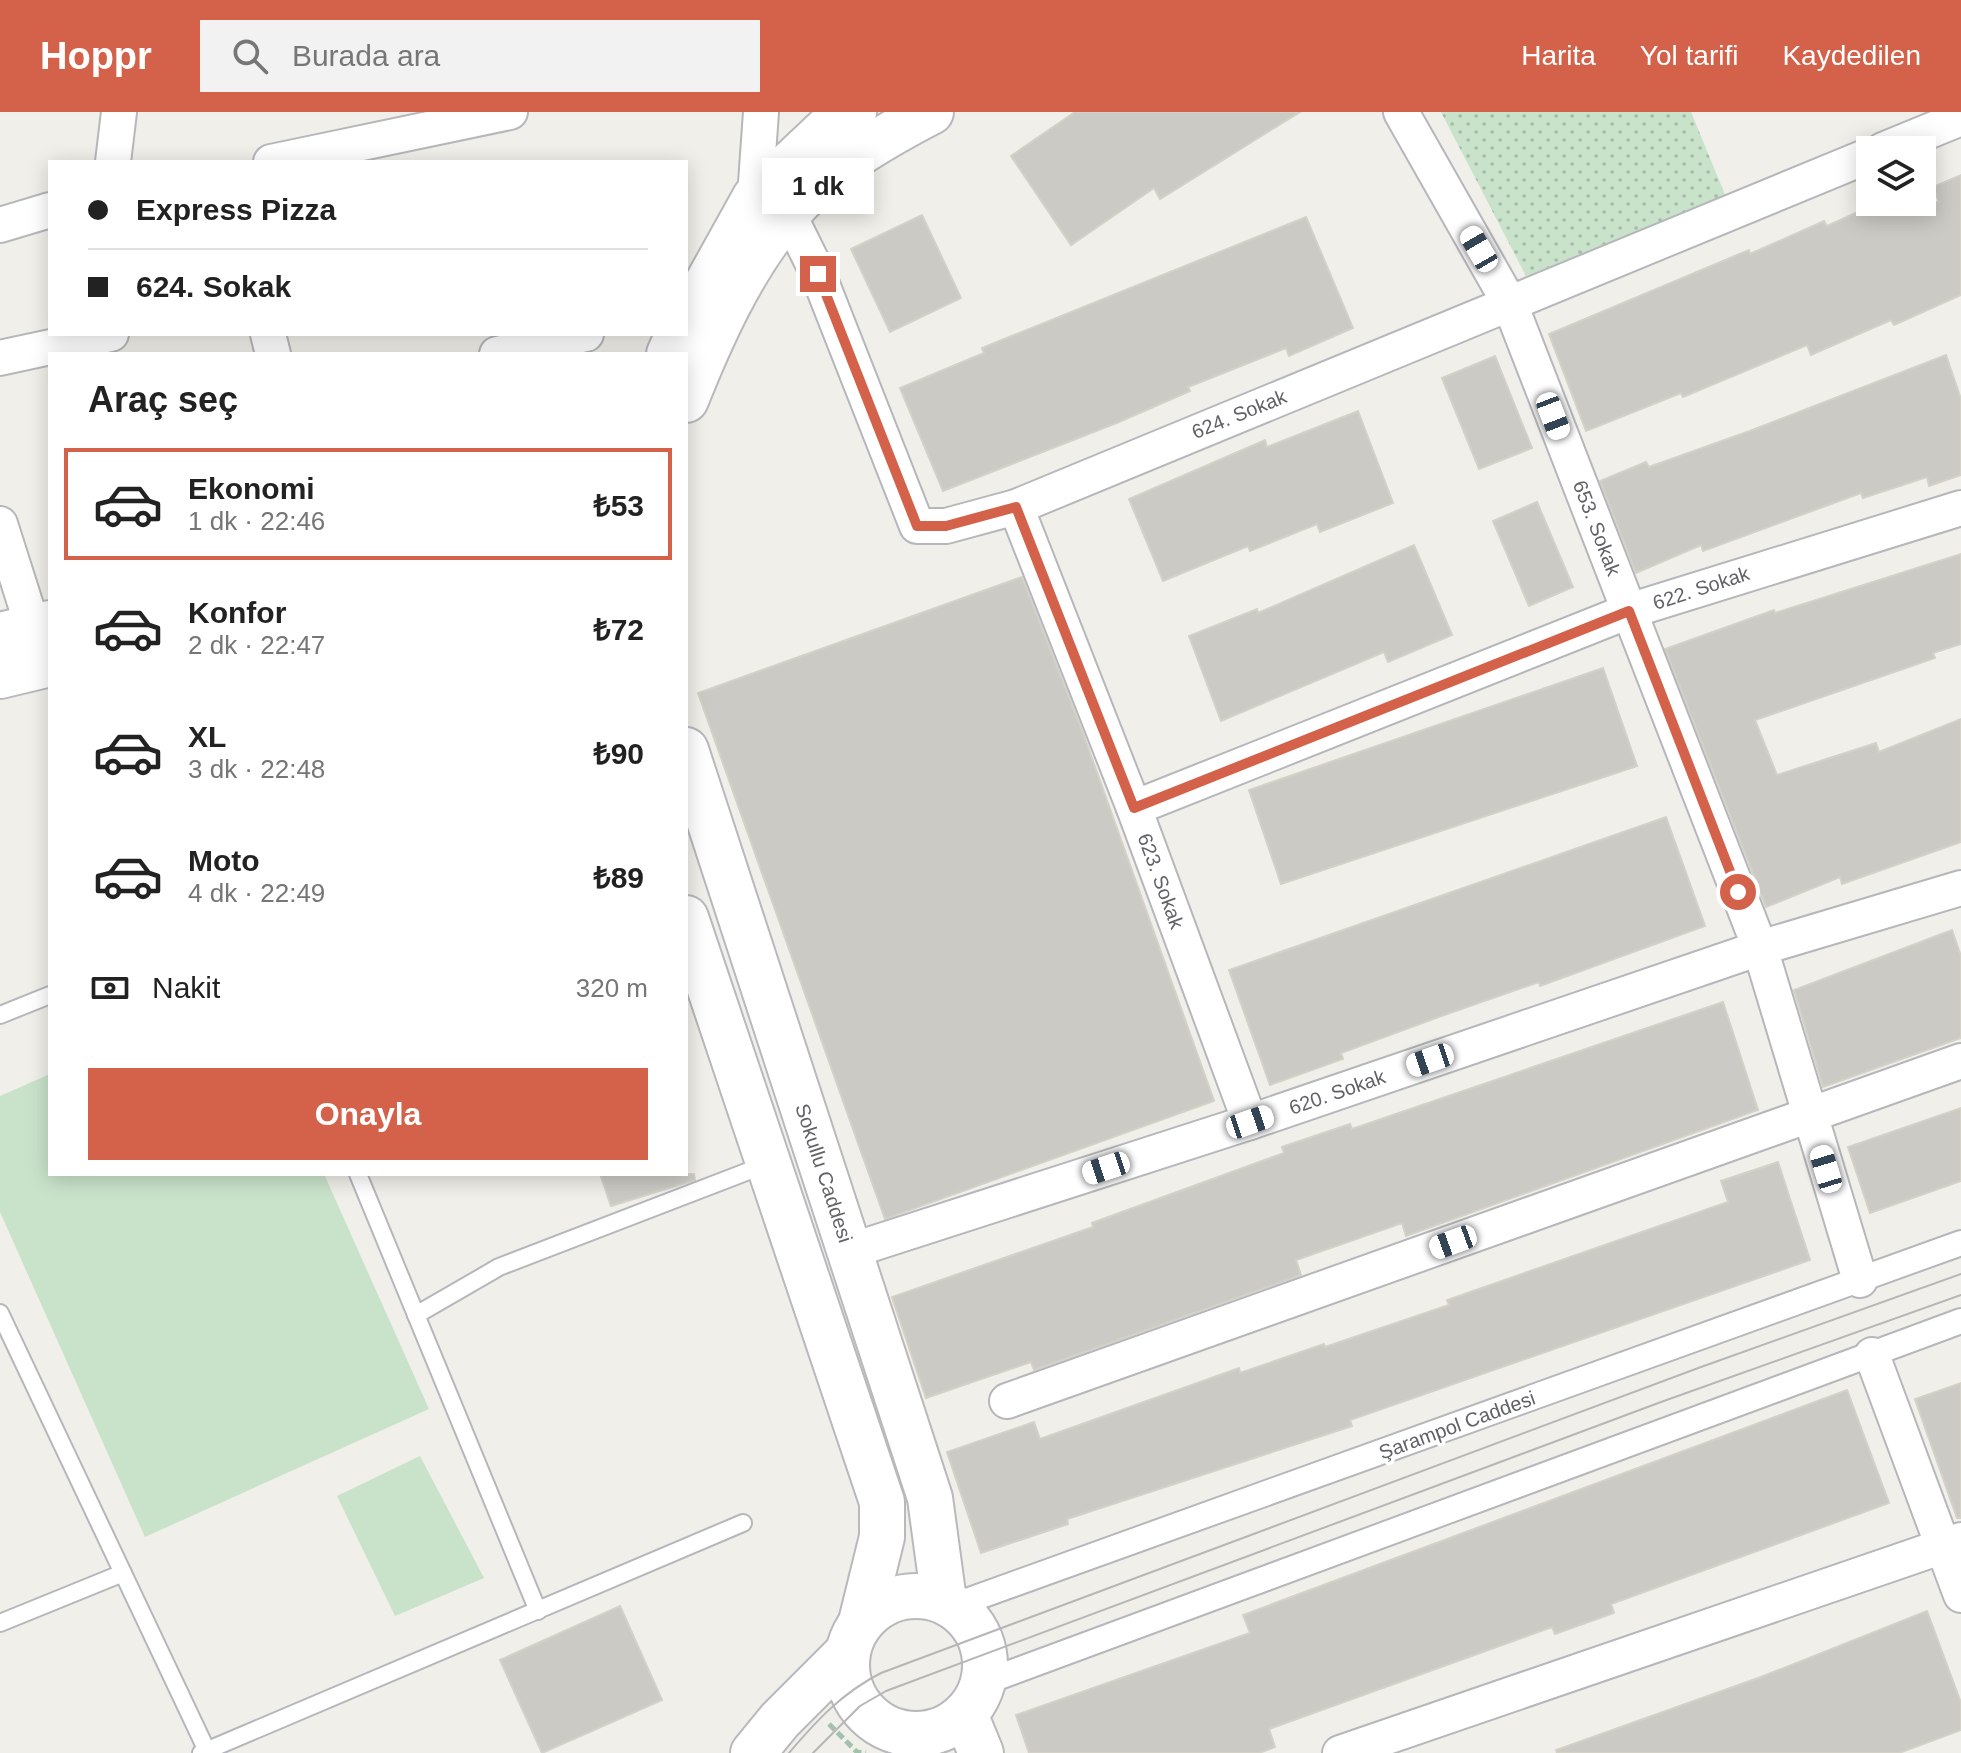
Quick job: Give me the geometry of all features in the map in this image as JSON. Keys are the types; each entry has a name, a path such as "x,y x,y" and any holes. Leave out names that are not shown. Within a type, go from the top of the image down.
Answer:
{"main road":[{"path":"688,396 716,333 759,252 772,205 832,174 931,112"},
{"path":"688,318 833,117"},
{"path":"0,676 33,638"},
{"name":"Sokullu Caddesi","path":"688,756 930,1498 948,1603"},
{"path":"688,924 882,1502 882,1537 854,1637 850,1688 860,1706 873,1744 976,1717 985,1655 979,1635 948,1603 922,1595 899,1598 878,1607 854,1637 803,1697 753,1753"}],"street":[{"path":"113,160 119,112"},
{"path":"277,160 373,128 510,112"},
{"path":"761,112 772,205"},
{"name":"653. Sokak","path":"1401,112 1510,304 1760,948 1860,1280"},
{"path":"1917,136 1961,118"},
{"name":"624. Sokak","path":"772,205 818,274 917,526 946,526 1016,507 1856,161"},
{"path":"0,225 48,211"},
{"path":"0,358 102,336"},
{"path":"506,352 577,336"},
{"name":"623. Sokak","path":"1016,507 1134,808 1250,1122"},
{"name":"622. Sokak","path":"1134,808 1629,611 1961,508"},
{"path":"0,524 33,638"},
{"name":"620. Sokak","path":"850,1251 1250,1122 1760,948 1961,888"},
{"path":"1007,1401 1961,1061"},
{"name":"Şarampol Caddesi","path":"948,1603 1961,1243"},
{"path":"976,1717 1961,1321"},
{"path":"1872,1355 1952,1543 1961,1595"},
{"path":"1340,1753 1952,1543"}],"lane":[{"path":"0,1015 48,996"},
{"path":"416,1315 499,1267 768,1164"},
{"path":"359,1176 538,1611"},
{"path":"0,1313 205,1752 743,1523"},
{"path":"0,1623 123,1573"}],"path":[{"path":"803,1697 873,1744"}],"green space":[{"path":"1441,112 1691,112 1726,197 1526,276"},
{"path":"48,1075 48,1176 325,1176 429,1409 145,1537 0,1212 0,1096"},
{"path":"420,1456 484,1578 395,1616 337,1496"}],"building":[{"path":"1075,112 1300,112 1160,199 1154,188 1071,245 1011,156"},
{"path":"1961,175 1961,295 1894,325 1891,320 1811,355 1807,345 1683,397 1681,393 1586,431 1549,334 1824,221 1827,226 1856,213 1856,216 1936,216 1936,202 1939,202 1936,186"},
{"path":"922,215 961,298 890,332 851,249"},
{"path":"1306,217 1353,328 1289,356 1286,348 1188,387 1190,391 1119,422 943,491 900,388 984,353 982,348"},
{"path":"1946,355 1961,399 1961,475 1929,486 1927,477 1863,498 1861,493 1703,551 1701,545 1636,573 1600,481 1646,462 1649,467 1747,432"},
{"path":"1495,356 1532,448 1479,469 1442,378"},
{"path":"1358,411 1393,503 1320,532 1317,524 1250,551 1248,546 1163,581 1129,499 1265,440 1267,447"},
{"path":"1537,502 1573,587 1529,606 1493,521"},
{"path":"1414,545 1452,635 1388,662 1384,652 1221,721 1189,636 1257,609 1258,613"},
{"path":"1961,554 1961,644 1933,653 1935,658 1755,720 1777,775 1876,743 1879,752 1961,719 1961,842 1842,884 1840,877 1766,907 1665,649 1774,610 1775,613"},
{"path":"1022,577 1083,733 1214,1101 885,1219 698,693"},
{"path":"1603,668 1637,766 1281,884 1249,790"},
{"path":"1666,817 1705,926 1540,986 1539,982 1447,1014 1341,1053 1343,1059 1270,1085 1229,970"},
{"path":"1952,930 1961,956 1961,1038 1823,1087 1794,990"},
{"path":"1723,1002 1758,1110 1406,1236 1402,1223 1296,1260 1301,1275 1034,1370 1031,1362 926,1398 892,1297 1093,1227 1092,1223 1284,1153 1282,1147 1350,1124 1352,1129"},
{"path":"1961,1108 1961,1181 1870,1213 1848,1147"},
{"path":"1778,1162 1810,1260 1350,1420 1352,1426 1067,1519 1068,1524 981,1553 947,1452 1034,1422 1040,1439 1239,1368 1240,1373 1449,1305 1447,1300 1728,1202 1721,1181"},
{"path":"694,1174 695,1180 611,1206 601,1176"},
{"path":"1961,1383 1961,1518 1957,1518 1915,1399"},
{"path":"1847,1390 1889,1503 1611,1604 1614,1613 1555,1634 1552,1627 1269,1729 1275,1747 1259,1753 1029,1753 1016,1715 1250,1633 1243,1615"},
{"path":"620,1606 662,1700 542,1753 500,1660"},
{"path":"1927,1611 1961,1703 1961,1730 1899,1753 1557,1753 1556,1750 1761,1677"}],"tram line":[{"path":"789,1753 831,1708 881,1673 1701,1367 1961,1274"},
{"path":"813,1753 860,1706 886,1691 1661,1402 1961,1295"}],"route":[{"path":"818,274 917,526 946,526 1016,507 1134,808 1629,611 1738,892"}]}
